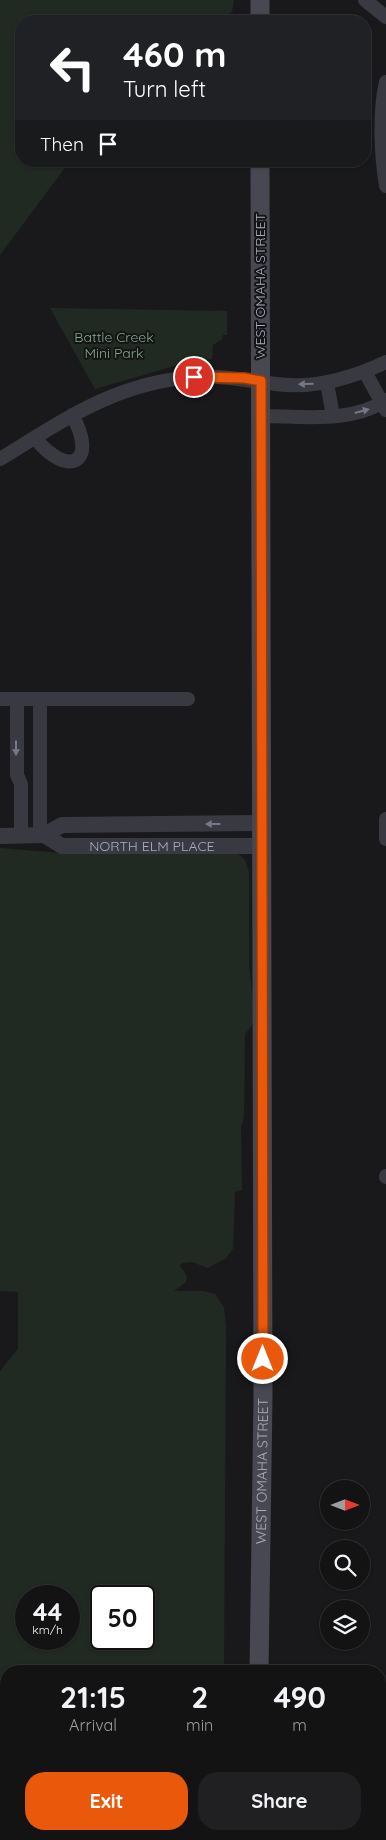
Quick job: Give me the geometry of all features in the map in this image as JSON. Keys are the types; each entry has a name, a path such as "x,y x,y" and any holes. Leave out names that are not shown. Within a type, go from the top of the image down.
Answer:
{"main road":[{"path":"260,0 260,15"},
{"name":"WEST OMAHA STREET","path":"259,1665 263,1398 260,167"}],"street":[{"path":"365,0 386,18"},
{"path":"386,82 383,94 383,134 386,186"},
{"path":"0,459 72,415 111,395 152,384 194,377 244,378 278,384 327,383 365,372 386,362"},
{"path":"261,416 333,416 357,413 385,405 365,372"},
{"path":"327,383 333,416"},
{"path":"35,438 53,457 68,462 76,460 81,454 83,445 79,428 72,415"},
{"path":"0,699 188,699"},
{"path":"17,699 17,774 21,784 21,836"},
{"path":"40,699 42,835"},
{"path":"386,819 386,839"},
{"name":"NORTH ELM PLACE","path":"0,836 42,835 62,825 262,824"},
{"name":"NORTH ELM PLACE","path":"42,835 62,846 262,846"}],"green space":[{"path":"0,0 234,0 232,12 227,15 15,15 15,167 66,167 0,255"},
{"name":"Battle Creek Mini Park","path":"50,308 227,311 227,335 223,335 222,339 213,345 212,359 178,365 95,389"},
{"path":"0,848 62,853 238,854 245,860 249,872 249,965 255,1021 245,1034 244,1116 241,1127 242,1190 235,1192 233,1249 226,1258 208,1268 192,1262 182,1263 180,1266 187,1276 186,1282 174,1291 203,1291 215,1294 224,1307 226,1327 224,1665 0,1665 0,1371 18,1349 18,1292 0,1291"}],"route":[{"path":"194,377 244,378 261,381 263,1359"}]}
